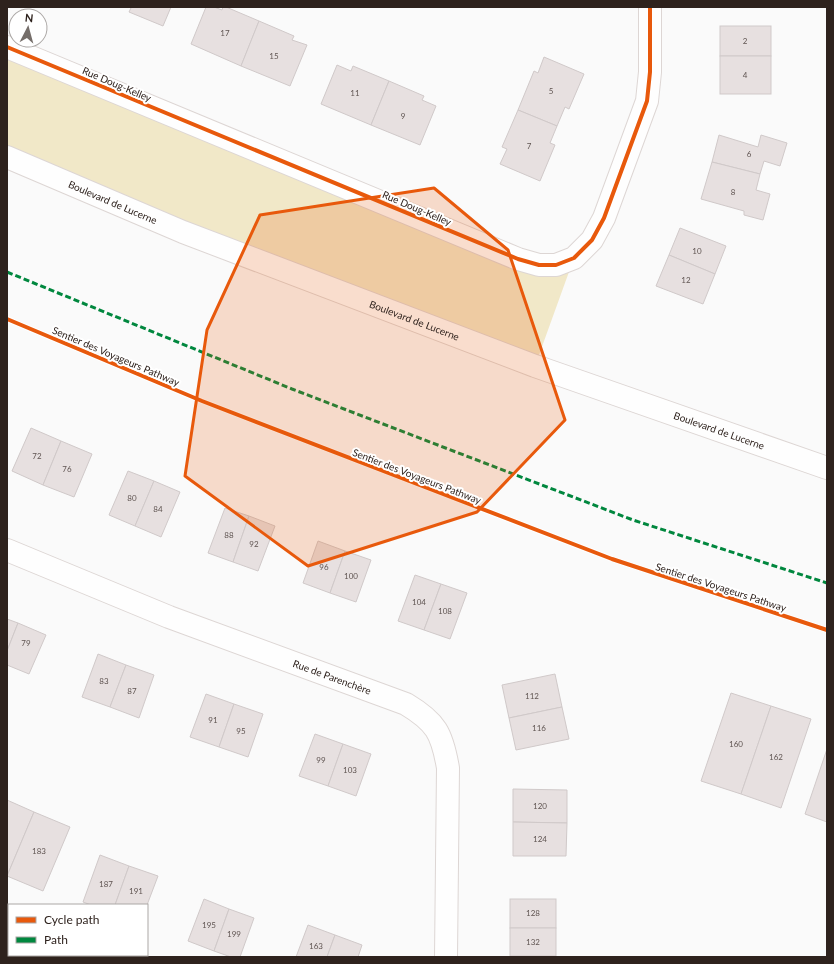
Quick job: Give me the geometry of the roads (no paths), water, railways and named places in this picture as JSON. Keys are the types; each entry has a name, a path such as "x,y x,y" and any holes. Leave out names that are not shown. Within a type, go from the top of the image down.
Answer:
{"street":[{"name":"Rue Doug-Kelley","path":"7,47 518,259 539,265 556,265 574,258 592,240 604,218 647,101 650,72 650,7"},
{"name":"Boulevard de Lucerne","path":"7,158 183,232 535,366 827,468"},
{"name":"Rue de Parenchère","path":"7,550 169,617 406,704 427,717 437,730 445,748 448,768 446,957"}]}
